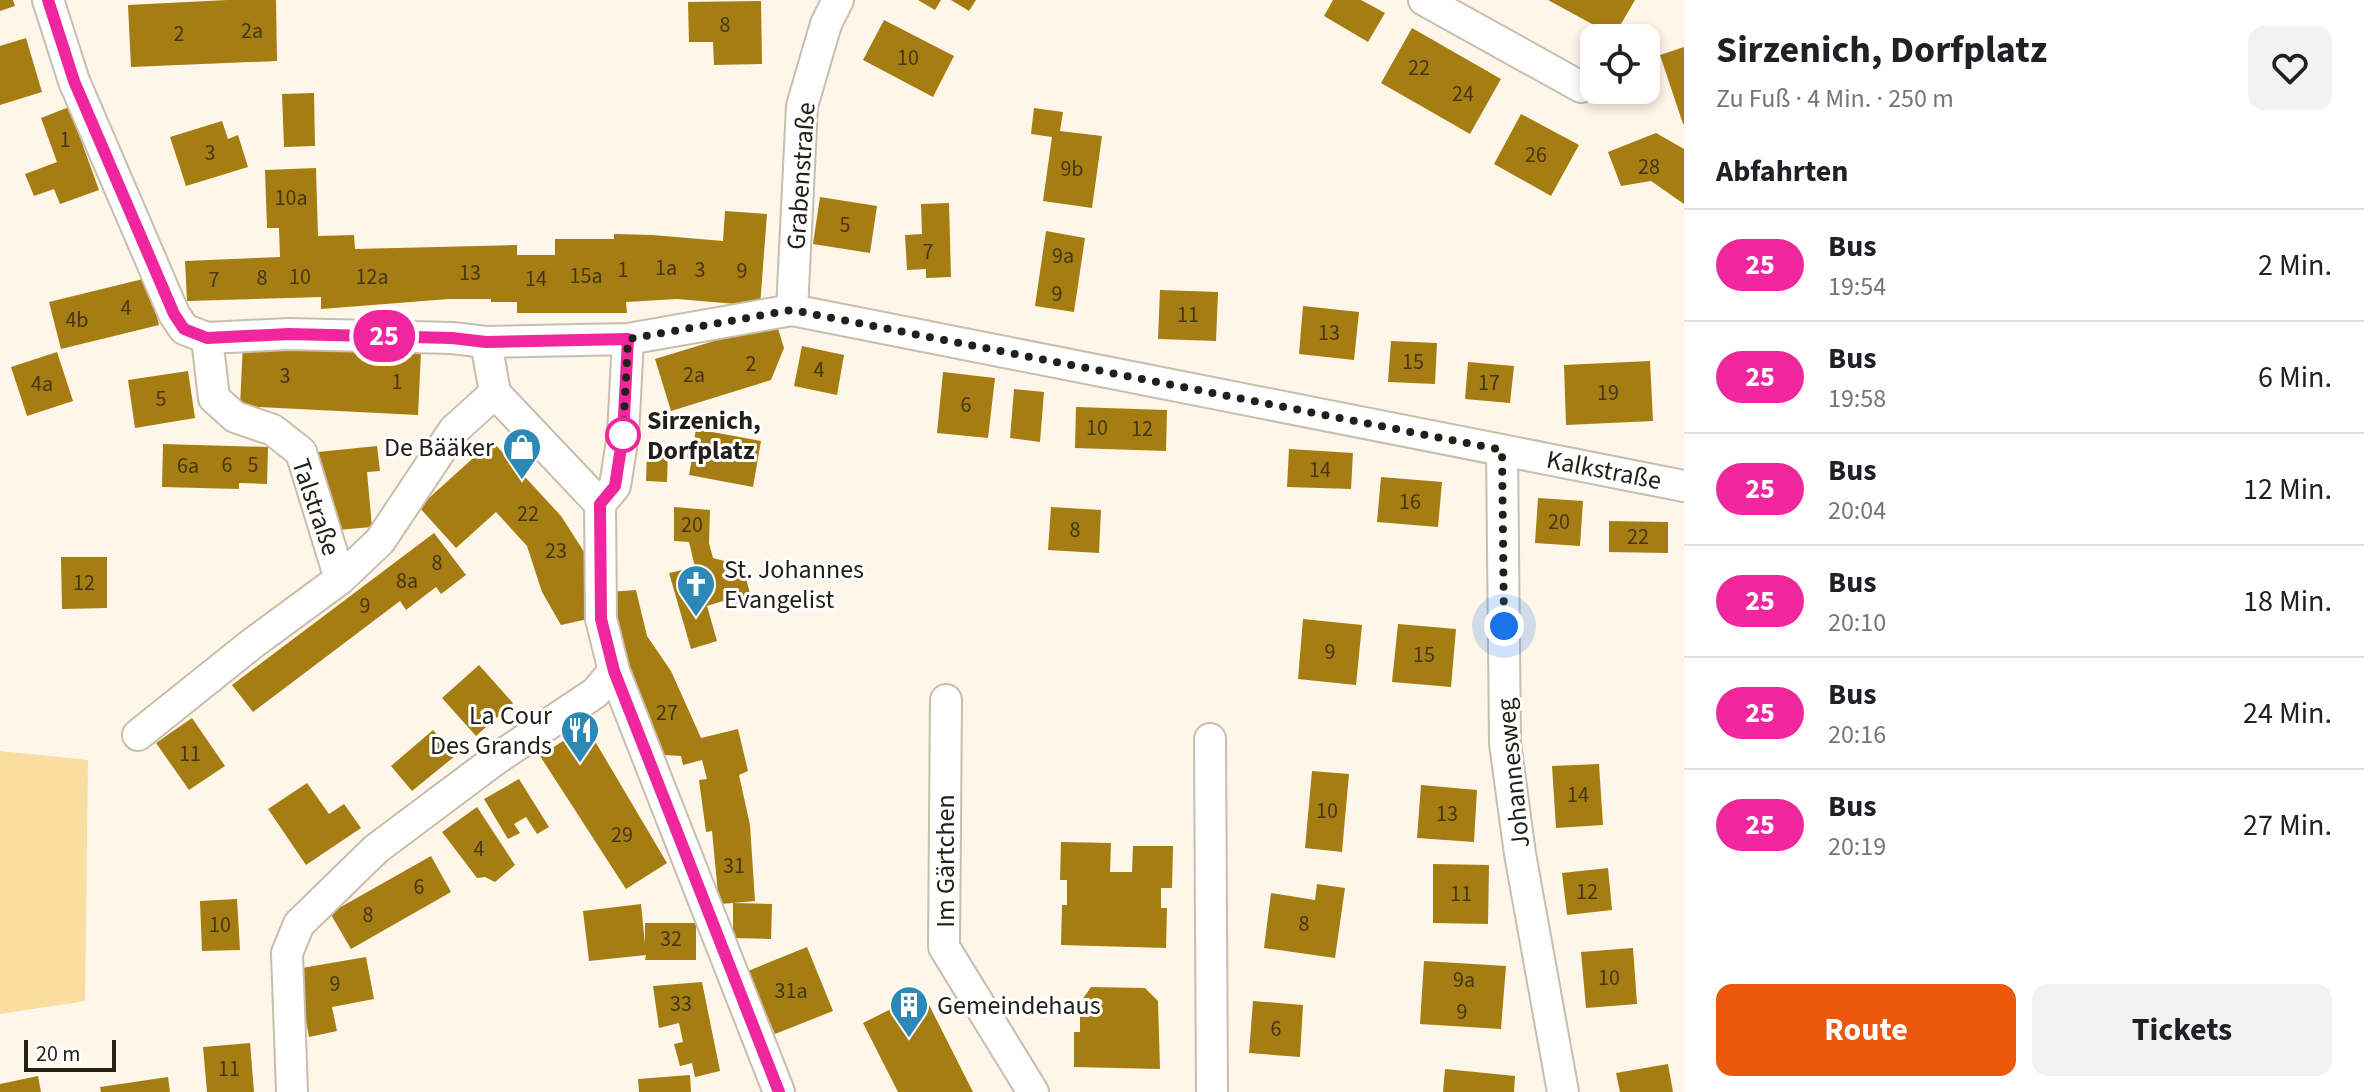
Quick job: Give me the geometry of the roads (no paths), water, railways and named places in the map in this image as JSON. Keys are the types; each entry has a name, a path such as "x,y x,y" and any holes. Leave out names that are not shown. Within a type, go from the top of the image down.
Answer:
{"street":[{"path":"48,0 74,81 174,314 184,329 207,338"},
{"name":"Grabenstraße","path":"792,310 802,106 826,24 838,0"},
{"path":"1424,0 1580,86"},
{"name":"Kalkstraße","path":"207,338 289,334 452,338 486,342 628,339 792,310 1684,486"},
{"name":"Talstraße","path":"207,338 214,398 235,417 273,430 301,452 340,579"},
{"path":"628,339 623,435 615,486 600,504 601,619 614,671 779,1092"},
{"path":"486,342 495,393 600,504"},
{"name":"Talstraße","path":"138,735 253,643 340,579 380,541 454,430 495,393"},
{"name":"Johannesweg","path":"1502,450 1505,743 1520,854 1563,1092"},
{"path":"292,1092 287,953 299,924 376,849 499,757 595,693 614,671"},
{"name":"Im Gärtchen","path":"946,700 944,947 1033,1092"},
{"path":"1210,739 1212,1092"}],"place":[{"name":"Sirzenich, Dorfplatz","path":"623,435"},
{"name":"De Bääker","path":"522,481"},
{"name":"St. Johannes Evangelist","path":"696,618"},
{"name":"La Cour Des Grands","path":"580,764"},
{"name":"Gemeindehaus","path":"909,1039"}]}
